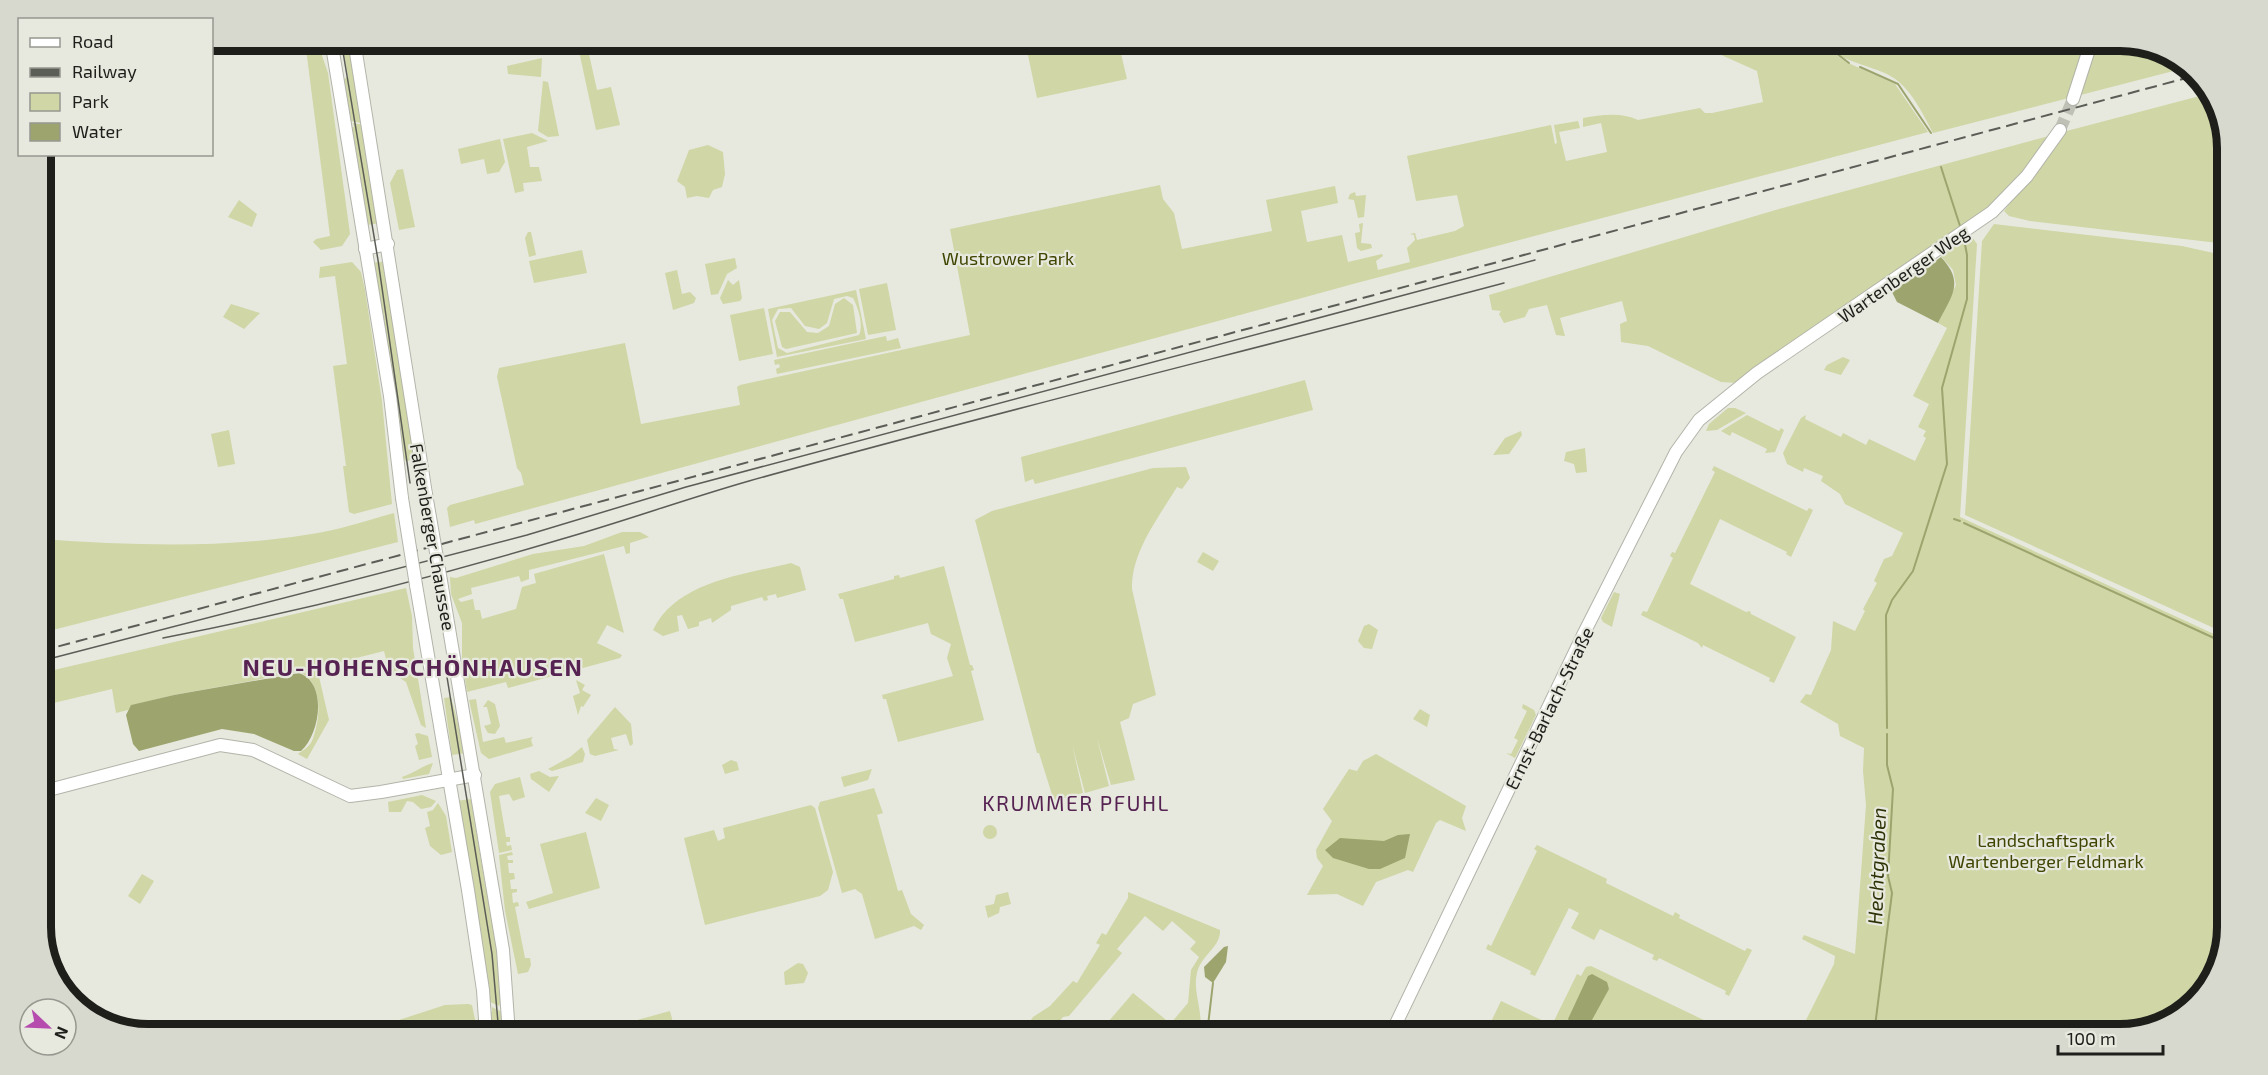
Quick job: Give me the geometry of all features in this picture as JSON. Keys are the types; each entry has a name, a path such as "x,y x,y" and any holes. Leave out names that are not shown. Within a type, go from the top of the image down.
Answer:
{"main road":[{"name":"Falkenberger Chaussee","path":"333,51 390,396 402,498 483,990 485,1024"},
{"name":"Falkenberger Chaussee","path":"356,51 388,244 407,380 503,950 508,1024"},
{"path":"2073,99 2088,51"},
{"name":"Wartenberger Weg","path":"1727,397 1757,373 1992,212 2027,176 2060,130"},
{"path":"365,249 388,244"},
{"name":"Ernst-Barlach-Straße","path":"1396,1024 1584,633 1676,452 1699,420 1727,397"},
{"path":"51,789 220,745 253,750 350,796 474,775"}],"green space":[{"path":"306,51 320,51 328,73 350,234 342,246 321,250 313,242 316,239 330,236"},
{"path":"344,51 350,51 361,123 351,121 344,79 348,77"},
{"path":"560,51 579,51 561,54"},
{"path":"579,51 588,51 597,90 611,87 620,125 596,130"},
{"path":"1027,51 1120,51 1127,79 1037,98"},
{"name":"Wustrower Park","path":"1712,51 1831,51 1846,62 1895,84 1928,132 1353,284 475,524 474,520 450,527 447,508 450,505 524,485 517,468 497,377 499,368 625,343 641,424 740,405 737,387 740,385 970,335 950,229 1160,185 1163,199 1174,213 1182,249 1272,231 1266,200 1335,186 1338,203 1301,211 1307,242 1342,235 1348,262 1382,254 1383,256 1376,261 1378,270 1410,262 1407,248 1415,240 1414,235 1410,234 1415,233 1417,240 1455,231 1464,226 1457,195 1416,201 1407,156 1551,125 1555,144 1557,143 1554,125 1578,121 1580,128 1559,132 1566,161 1607,152 1601,123 1583,127 1583,118 1618,115 1638,120 1700,108 1705,113 1712,113 1763,102 1757,71"},
{"path":"1832,51 2120,51 2157,58 2177,70 1933,133 1914,99 1899,82 1882,72"},
{"path":"542,58 541,77 508,74 507,66"},
{"path":"543,81 548,82 559,136 548,137 538,131"},
{"path":"2201,96 2212,117 2217,142 2217,243 2030,221 2009,216 2004,211 2063,132"},
{"path":"353,123 364,125 380,223 368,225 355,144 349,128 354,127"},
{"path":"532,133 548,141 527,147 530,167 539,167 542,181 523,183 524,191 515,193 503,139"},
{"path":"2049,136 2019,179 1983,214 1737,383 1721,382 1648,346 1621,342 1620,324 1627,321 1622,301 1560,318 1565,336 1556,335 1547,305 1529,309 1525,317 1504,323 1499,314 1501,311 1492,310 1489,295 1779,209"},
{"path":"500,139 505,162 499,172 487,174 484,159 461,164 458,149"},
{"path":"708,145 723,152 725,174 722,187 713,190 709,198 697,196 687,198 685,187 677,181 689,150"},
{"path":"403,169 415,227 399,230 390,183 397,170"},
{"path":"1355,192 1356,196 1366,195 1364,217 1358,218 1354,200 1348,199 1350,194"},
{"path":"239,200 257,214 252,227 228,217"},
{"path":"1363,223 1361,243 1371,244 1372,248 1361,251 1357,248 1355,233 1360,232 1359,224"},
{"path":"1994,224 2182,246 2217,254 2217,629 1965,515 1982,241"},
{"path":"528,232 531,232 536,255 529,257 525,238"},
{"name":"Landschaftspark Wartenberger Feldmark","path":"1970,234 1977,244 1960,517 2217,635 2217,927 2215,946 2210,964 2193,991 2174,1008 2145,1021 2120,1024 1804,1024 1834,964 1835,956 1802,939 1804,935 1855,954 1866,805 1863,771 1864,748 1840,736 1838,724 1800,702 1806,694 1811,695 1831,650 1833,621 1855,631 1865,611 1863,609 1877,583 1874,581 1884,559 1892,556 1903,533 1845,504 1840,494 1821,481 1823,476 1804,468 1803,472 1787,464 1783,453 1801,418 1806,415 1805,419 1841,437 1843,433 1866,445 1869,439 1915,461 1926,438 1923,436 1926,431 1918,427 1929,404 1913,396 1947,328 1938,323 1956,285 1953,270 1940,255"},
{"path":"582,250 587,273 534,283 529,261"},
{"path":"735,258 737,268 727,274 718,294 711,295 705,264"},
{"path":"387,261 415,453 412,460 405,461 399,442 372,263"},
{"path":"352,262 361,272 365,290 382,401 392,504 354,514 349,512 343,466 346,466 333,366 347,364 335,276 319,278 320,267"},
{"path":"677,270 682,294 690,292 696,298 694,303 673,310 665,273"},
{"path":"728,280 733,285 739,280 742,298 740,301 723,304 720,298"},
{"path":"887,283 896,330 868,335 859,289"},
{"path":"856,290 866,339 777,357 768,309","holes":["847,296 853,298 861,322 859,335 787,353 778,348 772,320 778,309 791,308 805,326 819,329 827,323 834,299"]},
{"path":"844,298 853,305 857,333 786,349 782,347 775,321 780,312 790,312 807,332 818,333 829,326 835,304"},
{"path":"231,304 260,313 244,329 223,317"},
{"path":"764,308 773,354 739,361 730,315"},
{"path":"886,336 887,341 898,338 901,348 777,374 776,369 780,367 779,364 775,365 774,360"},
{"path":"1843,357 1850,360 1841,375 1824,370 1827,365"},
{"path":"1305,380 1313,410 1035,484 1033,479 1025,482 1021,457"},
{"path":"1728,408 1735,408 1746,413 1717,430 1706,431 1709,424"},
{"path":"1747,415 1779,431 1781,428 1784,430 1775,452 1765,453 1767,449 1732,432 1730,436 1721,431"},
{"path":"229,430 235,464 218,467 211,434"},
{"path":"1521,431 1522,435 1509,454 1493,455 1505,438"},
{"path":"1585,448 1587,472 1576,473 1574,464 1564,461 1566,452"},
{"path":"1714,466 1807,511 1809,508 1813,510 1791,557 1786,554 1787,552 1720,519 1690,584 1746,612 1750,611 1751,614 1796,637 1774,683 1769,681 1770,678 1703,645 1702,648 1698,643 1641,615 1643,611 1647,612 1673,558 1670,556 1672,552 1675,553 1715,472 1712,470"},
{"path":"1186,467 1190,478 1182,489 1177,487 1147,535 1133,575 1132,589 1156,695 1133,704 1129,718 1120,722 1135,780 1111,785 1097,738 1109,786 1085,793 1072,744 1083,793 1054,801 1039,753 1037,753 975,520 992,511 1153,468"},
{"path":"394,513 398,542 51,630 51,540 140,544 206,544 272,539 350,526"},
{"path":"622,532 640,532 649,537 630,543 630,553 626,554 624,546 529,570 529,579 521,582 519,576 471,588 472,594 458,599 461,602 473,599 475,610 480,610 482,619 516,609 522,587 536,583 534,574 604,554 624,633 607,625 597,643 622,655 620,658 508,688 506,682 467,692 464,672 483,669 481,661 462,664 462,623 451,594 450,577 456,578 533,554 584,546"},
{"path":"1203,552 1219,561 1213,571 1197,562"},
{"path":"791,563 800,567 806,590 777,598 776,594 767,596 768,600 764,601 762,597 731,606 731,610 712,623 711,618 699,622 699,626 688,629 682,615 677,616 679,631 663,636 653,630 664,614 695,590 733,577"},
{"path":"944,566 970,665 974,670 971,671 984,720 898,742 886,699 883,699 882,695 953,676 947,658 951,644 931,634 928,623 855,642 843,599 840,599 838,594 894,579 894,576 899,575 900,578"},
{"path":"406,588 412,616 413,648 426,728 421,725 406,682 389,671 384,651 317,668 329,720 307,759 298,754 312,741 317,723 318,703 313,685 299,672 174,695 132,705 128,710 116,713 112,689 51,704 51,671"},
{"path":"1614,592 1620,594 1612,627 1603,622 1601,618"},
{"path":"1369,624 1378,630 1372,649 1364,648 1358,641 1364,626"},
{"path":"576,680 585,685 582,690 591,695 583,707 581,706 578,715 573,696 580,693"},
{"path":"451,697 466,753 452,755 444,698"},
{"path":"476,699 483,742 504,737 506,743 533,737 531,740 533,746 489,759 481,753 469,700"},
{"path":"488,700 495,704 500,726 495,734 488,733 484,726 491,724 487,707 483,707"},
{"path":"1523,704 1534,710 1536,715 1515,758 1506,753 1511,754 1518,740 1514,738 1527,711 1522,708"},
{"path":"615,707 631,724 633,744 630,746 626,734 611,738 614,749 619,750 595,756 590,754 587,740"},
{"path":"1420,709 1430,715 1427,727 1413,719"},
{"path":"415,734 428,736 432,757 419,760 415,746 418,744"},
{"path":"582,747 585,754 583,762 552,771 548,769 570,757"},
{"path":"1376,754 1466,806 1462,818 1466,831 1440,820 1436,823 1413,872 1408,870 1376,882 1363,906 1337,894 1307,895 1323,866 1317,858 1316,850 1332,821 1323,809 1349,769 1357,771 1363,761"},
{"path":"731,760 737,762 739,770 725,774 722,765"},
{"path":"433,763 429,774 403,779 402,777 411,774"},
{"path":"872,769 868,780 844,787 841,777"},
{"path":"539,771 550,777 559,776 549,792 531,779 530,774"},
{"path":"520,777 525,797 513,801 509,794 499,796 506,837 510,837 510,842 506,842 507,846 511,845 512,850 499,853 490,792 495,784"},
{"path":"874,788 883,813 877,815 898,891 902,890 911,914 924,925 921,930 914,926 875,939 862,894 855,889 842,893 818,808 820,802"},
{"path":"422,795 436,801 431,807 421,809 413,802 407,801 401,812 389,812 388,802"},
{"path":"596,798 609,805 601,821 585,813"},
{"path":"471,799 485,884 494,917 502,996 499,1006 488,1001 456,801"},
{"path":"438,803 446,816 452,852 441,855 430,846 425,828 430,826 427,812 433,810"},
{"path":"811,805 815,808 833,872 828,890 820,896 705,925 684,838 714,830 718,841 725,838 723,828"},
{"path":"990,825 995,827 997,832 995,837 990,839 985,837 983,832 985,827"},
{"path":"586,832 600,888 529,909 526,902 553,893 540,844"},
{"path":"1537,845 1607,879 1606,883 1673,916 1675,912 1680,915 1679,918 1745,951 1747,948 1752,950 1729,996 1725,994 1726,991 1659,958 1657,961 1652,959 1654,955 1600,929 1594,940 1571,928 1579,913 1569,908 1535,976 1530,974 1531,971 1486,949 1488,944 1491,946 1537,851 1534,849"},
{"path":"512,852 513,855 507,856 508,860 513,860 513,863 508,863 509,873 514,873 515,879 510,880 511,889 517,889 517,892 512,893 513,903 518,902 519,906 515,907 525,958 530,958 531,965 528,972 518,974 505,911 499,855"},
{"path":"142,874 154,881 140,904 128,896"},
{"path":"1008,892 1011,904 1000,907 999,913 988,918 985,906 994,904 996,895"},
{"path":"1128,892 1220,930 1217,941 1202,961 1197,973 1196,988 1200,1024 1171,1023 1188,1003 1191,970 1199,957 1190,949 1196,942 1172,921 1163,931 1145,916 1117,949 1122,953 1069,1016 1063,1017 1057,1024 1028,1024 1033,1017 1050,1006 1073,981 1077,983 1100,945 1096,943 1102,933 1106,935 1128,898"},
{"path":"798,963 803,964 808,973 804,983 785,985 784,972"},
{"path":"1591,966 1712,1024 1552,1024 1577,974 1581,976 1586,967"},
{"path":"1133,993 1165,1019 1168,1024 1106,1024"},
{"path":"1501,1001 1550,1024 1490,1024"},
{"path":"445,1005 472,1005 476,1024 387,1024"},
{"path":"492,1007 502,1012 504,1024 490,1024 489,1013 492,1012"},
{"path":"670,1011 673,1024 623,1024"}],"water":[{"path":"1941,257 1953,274 1954,289 1938,323 1897,302 1892,292"},
{"path":"299,673 314,687 318,709 313,733 301,751 294,751 254,734 222,729 139,751 133,744 126,715 131,705"},
{"path":"1410,834 1405,858 1380,869 1369,869 1333,858 1325,850 1340,838 1384,841 1398,835"},
{"path":"1228,946 1226,962 1213,983 1205,977 1204,967 1224,947"},
{"path":"1592,974 1607,982 1609,989 1590,1024 1572,1024 1568,1019 1588,976"}],"waterway":[{"name":"Hechtgraben","path":"1833,51 1849,63"},
{"name":"Hechtgraben","path":"1860,67 1898,84 1931,133"},
{"name":"Hechtgraben","path":"1941,167 1960,226"},
{"name":"Hechtgraben","path":"1887,728 1886,615 1892,600 1913,571 1947,464 1942,388 1967,299 1967,255 1964,239"},
{"path":"1954,519 1960,521"},
{"path":"1964,523 2217,639"},
{"name":"Hechtgraben","path":"1875,1024 1892,893 1888,876 1893,789 1887,765 1887,734"},
{"path":"1208,1024 1213,983"}],"tunnel":[{"path":"2060,130 2073,99"}],"tram line":[{"path":"343,51 378,260 410,483"},
{"path":"51,658 527,535 686,487 1535,260"},
{"path":"163,638 314,606 414,581 843,455 1504,283"},
{"path":"447,677 492,954 498,1024"}],"railway":[{"path":"51,648 2187,78"}],"district":[{"name":"NEU-HOHENSCHÖNHAUSEN","path":"413,666"},
{"name":"KRUMMER PFUHL","path":"1076,802"}]}
